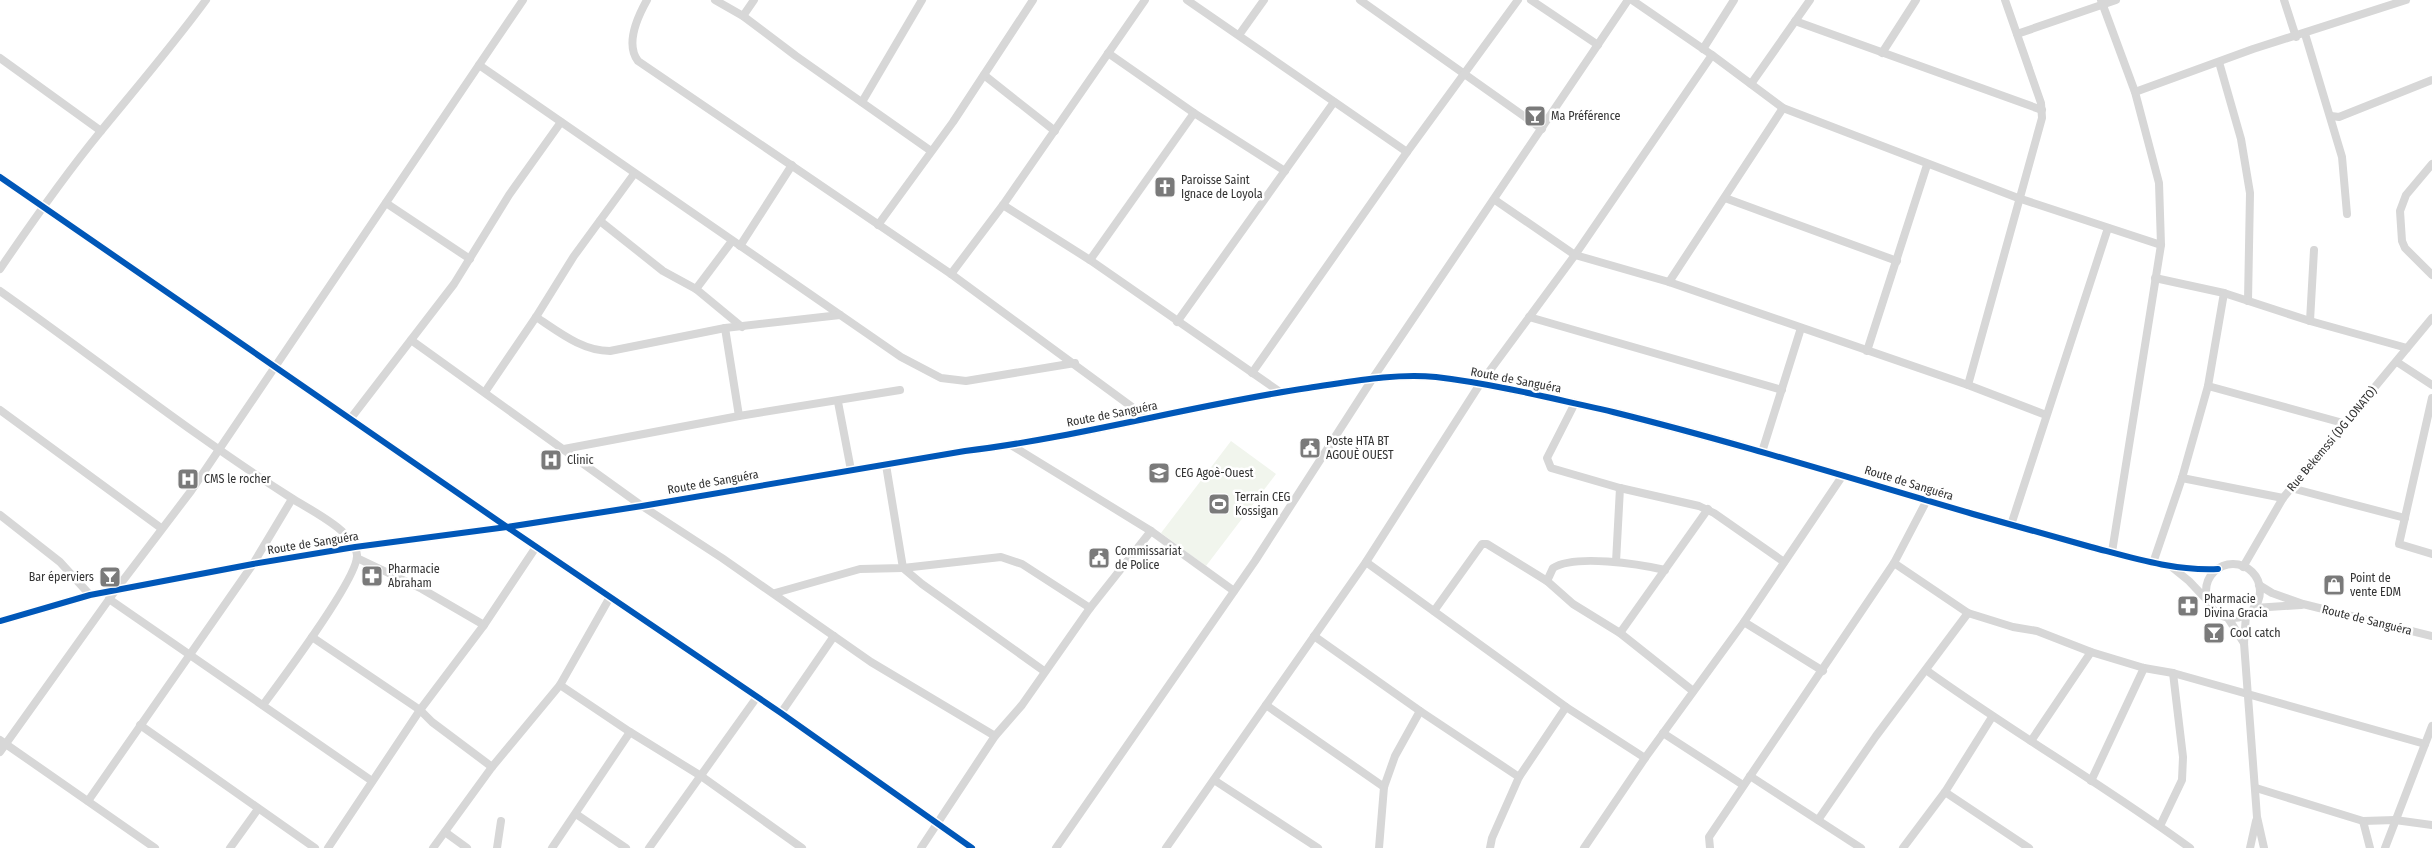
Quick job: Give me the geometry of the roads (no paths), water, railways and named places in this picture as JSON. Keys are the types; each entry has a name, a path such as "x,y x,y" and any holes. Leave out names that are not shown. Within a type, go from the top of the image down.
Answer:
{"street":[{"path":"0,269 43,207 101,131 162,60 206,0"},
{"path":"0,752 3,742 161,528 191,491 523,0"},
{"path":"647,0 639,14 633,40 632,49 638,61 951,274 1148,418"},
{"path":"715,0 744,16 931,151"},
{"path":"744,16 754,0"},
{"path":"862,102 922,0"},
{"path":"878,225 984,75 1033,0"},
{"path":"951,274 1055,132 1145,0"},
{"path":"1186,0 1407,152"},
{"path":"1239,35 1264,0"},
{"path":"1360,0 1542,129"},
{"path":"1252,373 1407,152 1518,0"},
{"path":"1056,848 1234,591 1373,378 1495,200 1628,0"},
{"path":"1632,0 1712,55 1783,108 1927,165 2161,246"},
{"path":"1703,49 1734,0"},
{"path":"1751,84 1810,0"},
{"path":"1882,53 1916,0"},
{"path":"1968,385 2042,110 2005,0"},
{"path":"2017,34 2102,2 2116,0"},
{"path":"2284,0 2296,37"},
{"path":"2135,92 2253,49 2296,37 2406,0"},
{"path":"1534,1 1598,45"},
{"path":"2102,2 2135,92 2159,183 2161,246 2112,552"},
{"path":"1795,21 2042,110"},
{"path":"2305,34 2327,110 2331,116 2343,166 2347,214"},
{"path":"1108,53 1194,113 1285,171"},
{"path":"1166,848 1366,562 1480,384 1575,256 1712,55"},
{"path":"0,58 101,131"},
{"path":"2219,62 2241,139 2250,193 2248,301"},
{"path":"480,65 634,174 901,357 941,378 952,381 966,381 1075,363"},
{"path":"984,75 1055,132"},
{"path":"2331,116 2339,117 2432,80"},
{"path":"1177,322 1334,102"},
{"path":"1669,282 1783,108"},
{"path":"1090,260 1194,113"},
{"path":"351,418 438,307 509,195 561,122"},
{"path":"2432,164 2406,195 2400,211 2402,240 2405,248 2432,275"},
{"path":"1867,351 1898,262 1927,165"},
{"path":"740,246 792,166"},
{"path":"485,392 536,317 574,256 634,174"},
{"path":"0,177 277,366 536,547 758,697 972,848"},
{"path":"1725,198 1898,262"},
{"path":"1495,200 1575,256 1669,282 1968,385 2046,415"},
{"path":"386,202 470,259"},
{"path":"1003,205 1090,260 1280,392"},
{"path":"600,221 663,271 696,289 742,327"},
{"path":"2011,525 2108,228"},
{"path":"696,289 732,241"},
{"path":"2310,321 2314,250"},
{"path":"2155,278 2224,293 2310,321 2407,348"},
{"path":"0,291 218,449 330,522 355,547 357,558 341,592 312,637 263,705"},
{"path":"2153,563 2182,478 2208,386 2224,293"},
{"path":"536,317 582,346 601,351 725,328 840,315"},
{"path":"1529,317 1782,390"},
{"name":"Rue Bekemssi (DG LONATO)","path":"2243,567 2283,498 2343,423 2397,362 2432,318"},
{"path":"725,328 739,416"},
{"path":"1762,452 1801,328"},
{"path":"411,340 642,506 775,593 887,672 994,736"},
{"path":"2397,362 2432,385"},
{"name":"Route de Sanguéra","path":"0,621 90,595 253,564 355,547 507,527 642,506 1011,445 1280,392 1373,378 1433,377 1480,384 1575,403 1762,452 2011,525 2153,563 2171,567 2218,569"},
{"path":"2208,386 2343,423"},
{"path":"564,449 739,416 838,402 900,390"},
{"path":"2432,398 2399,544 2432,554"},
{"path":"838,402 851,470"},
{"path":"1575,403 1547,458 1551,468 1620,488 1708,509 1784,562"},
{"path":"0,410 161,528"},
{"path":"1011,445 1151,531 1234,591"},
{"path":"886,465 903,568 922,584 1044,671"},
{"path":"1584,848 1645,758 1744,622 1843,475"},
{"path":"2182,478 2283,498"},
{"path":"1616,562 1620,488"},
{"path":"2291,488 2405,518"},
{"path":"88,801 253,564 292,499"},
{"path":"1710,848 1709,837 1823,671 1894,563 1927,500"},
{"path":"1620,633 1708,509"},
{"path":"0,515 60,562 90,595"},
{"path":"921,848 994,736 1022,704 1090,608 1151,531"},
{"path":"1434,611 1482,544 1487,544 1547,581 1580,609 1620,633 1693,691"},
{"path":"328,848 420,710 484,625 536,547"},
{"path":"775,593 846,572 903,568 988,557 1010,559 1022,564 1090,608"},
{"path":"357,558 415,585 484,625"},
{"path":"1366,562 1566,706 1645,758"},
{"path":"1547,581 1553,568 1564,562 1616,562 1665,570"},
{"path":"1894,563 1968,613 2013,627 2037,631 2091,652 2144,668 2173,673 2248,696 2425,744"},
{"path":"2228,565 2243,567 2253,574 2259,585 2259,597 2254,608 2246,615 2228,618 2220,615 2208,601 2207,584 2218,569 2228,565"},
{"name":"Route de Sanguéra","path":"2171,567 2199,590 2208,601"},
{"name":"Route de Sanguéra","path":"2259,585 2272,593 2303,604 2432,636"},
{"path":"433,848 492,767 560,685 610,597"},
{"path":"109,599 372,781"},
{"name":"Route de Sanguéra","path":"2254,608 2303,604"},
{"path":"1818,820 1876,736 1968,613"},
{"path":"2246,615 2244,643 2257,817 2264,848"},
{"path":"2228,618 2244,643"},
{"path":"1744,622 1823,671"},
{"path":"781,713 834,636"},
{"path":"1314,636 1420,711 1519,777"},
{"path":"312,637 420,710 432,722 492,767"},
{"path":"2031,741 2091,652"},
{"path":"2091,781 2144,668"},
{"path":"1926,670 1992,717 2160,826 2190,848"},
{"path":"2160,826 2182,780 2183,758 2173,673"},
{"path":"560,685 630,732 701,776 802,848"},
{"path":"649,848 758,697"},
{"path":"1266,705 1384,787"},
{"path":"1490,848 1492,838 1519,777 1566,706"},
{"path":"1380,848 1384,787 1394,756 1420,711"},
{"path":"1904,848 1945,792 1992,717"},
{"path":"140,725 314,848"},
{"path":"2385,848 2432,726"},
{"path":"552,848 630,732"},
{"path":"1663,733 1743,785"},
{"path":"3,742 155,848"},
{"path":"1750,776 1860,848"},
{"path":"1214,780 1318,848"},
{"path":"2256,788 2363,820 2395,820 2432,825"},
{"path":"1945,792 2029,848"},
{"path":"230,848 258,809"},
{"path":"576,814 626,848"},
{"path":"2250,848 2257,817"},
{"path":"2363,820 2370,848"},
{"path":"496,848 501,821"},
{"path":"445,832 467,848"}],"place":[{"name":"Ma Préférence","path":"1535,116"},
{"name":"Paroisse Saint Ignace de Loyola","path":"1165,187"},
{"name":"Poste HTA BT AGOUÈ OUEST","path":"1310,448"},
{"name":"Clinic","path":"551,460"},
{"name":"CEG Agoè-Ouest","path":"1159,473"},
{"name":"CMS le rocher","path":"188,479"},
{"name":"Terrain CEG Kossigan","path":"1219,504"},
{"name":"Commissariat de Police","path":"1099,558"},
{"name":"Pharmacie Abraham","path":"372,576"},
{"name":"Bar éperviers","path":"110,577"},
{"name":"Point de vente EDM","path":"2334,585"},
{"name":"Pharmacie Divina Gracia","path":"2188,606"},
{"name":"Cool catch","path":"2214,633"}]}
